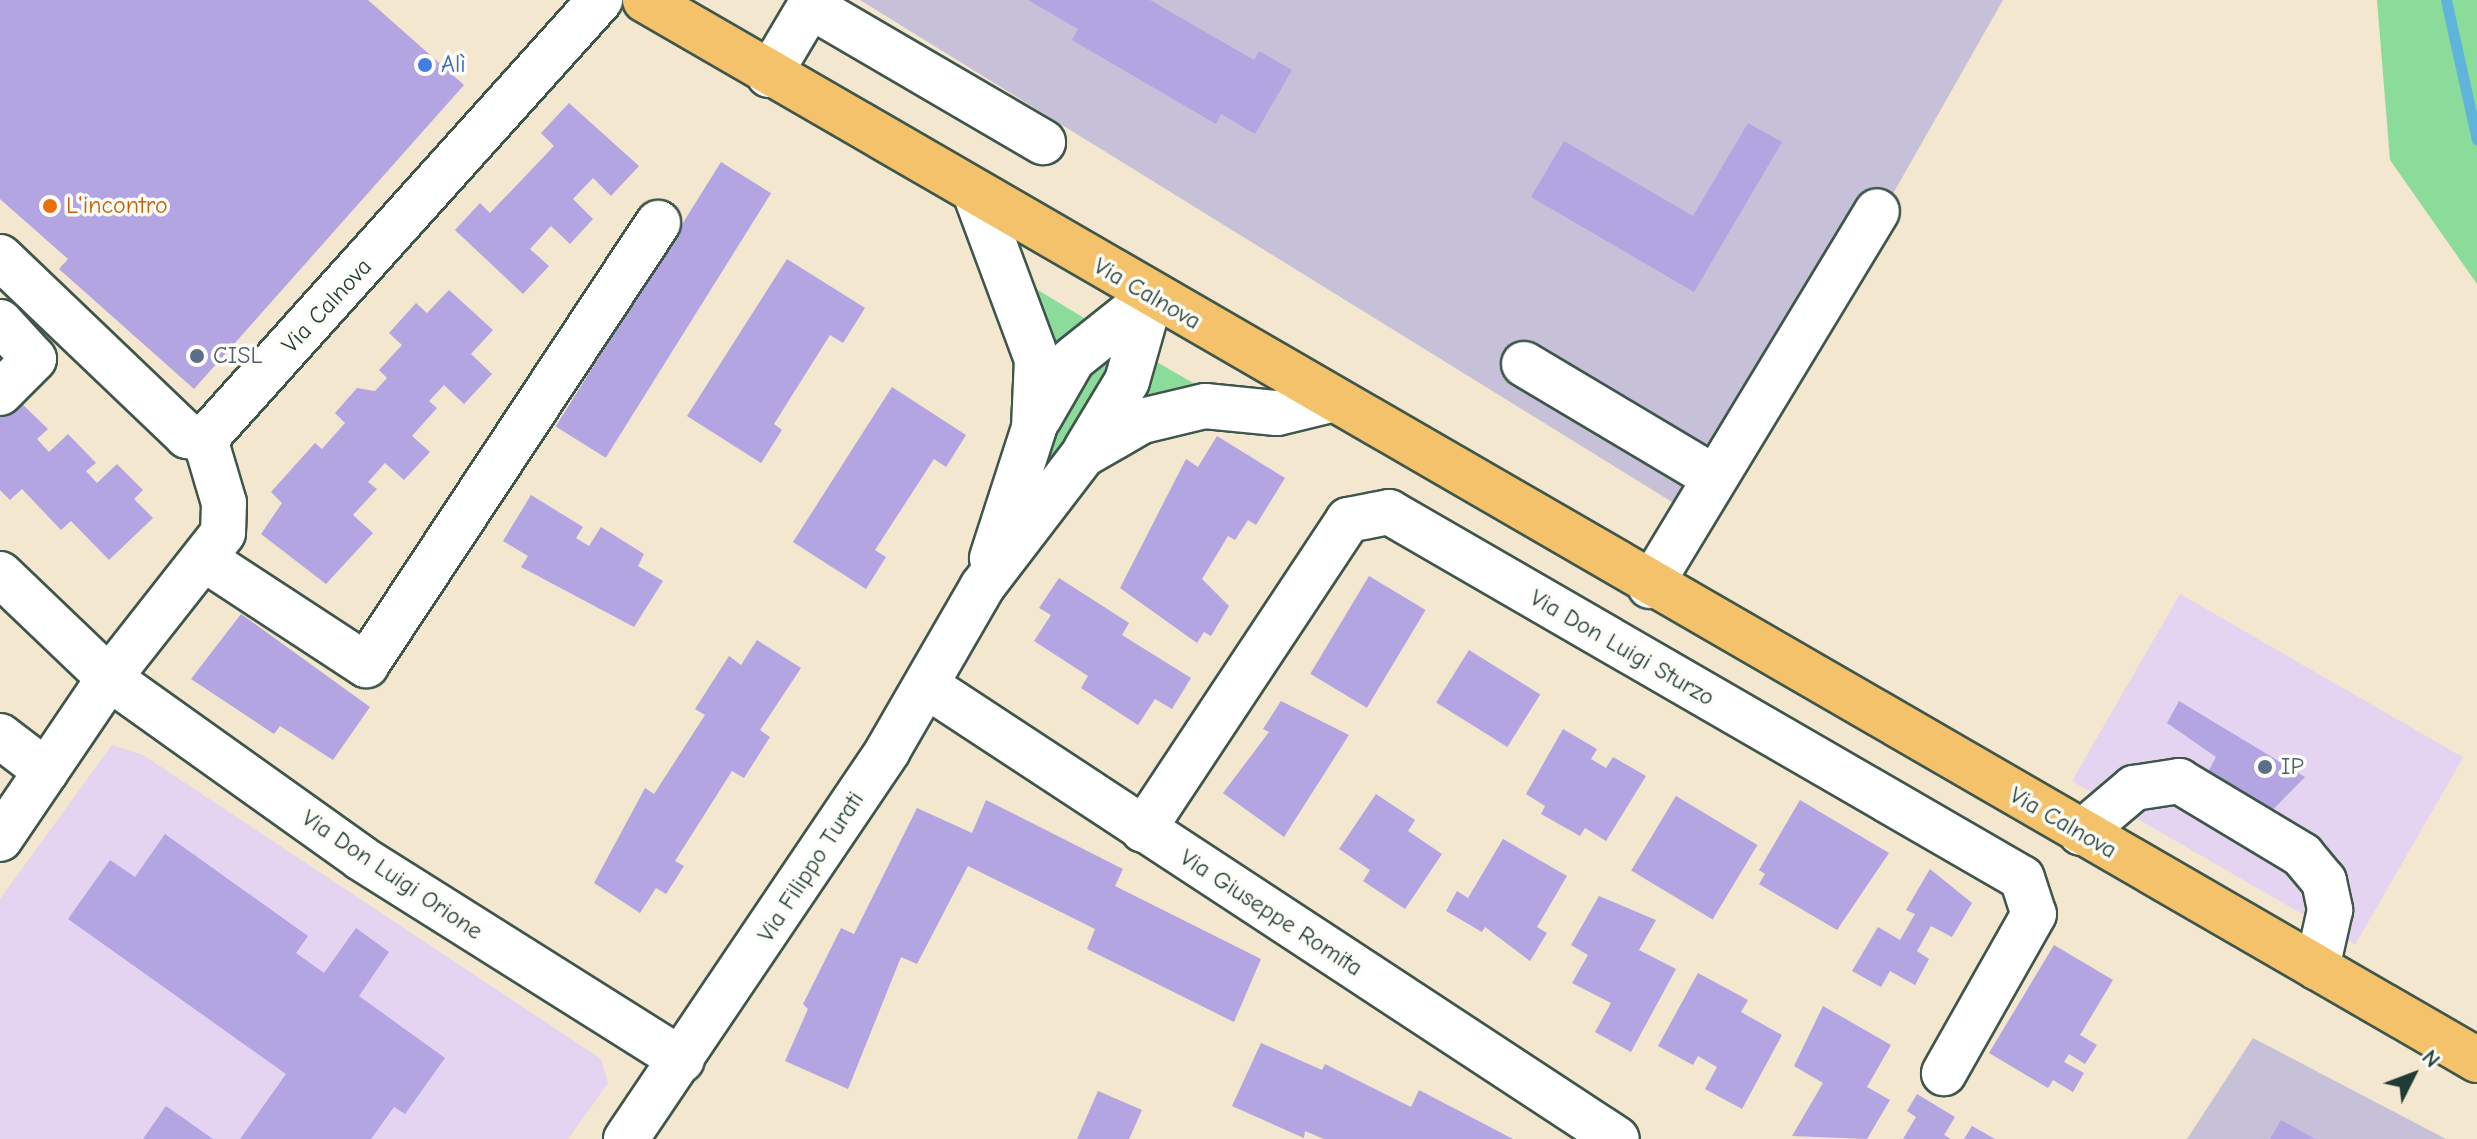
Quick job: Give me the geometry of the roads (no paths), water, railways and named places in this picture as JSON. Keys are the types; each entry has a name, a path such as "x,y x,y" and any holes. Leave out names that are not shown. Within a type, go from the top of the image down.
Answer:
{"main road":[{"name":"Via Calnova","path":"645,0 977,198 2477,1060"}],"street":[{"name":"Via Calnova","path":"205,439 600,0"},
{"path":"769,75 805,3 1043,142"},
{"name":"Via Filippo Turati","path":"977,198 1037,359 1034,428"},
{"path":"1650,586 1877,211"},
{"path":"213,546 366,665 658,223"},
{"path":"0,257 187,436 205,439 224,503 213,546 109,678 0,839"},
{"name":"Via Filippo Turati","path":"982,587 1034,428 1073,359 1152,296"},
{"name":"Via Filippo Turati","path":"626,1139 682,1060 927,686 982,587 1083,455 1127,381 1152,296"},
{"path":"0,322 34,359 0,393"},
{"path":"1524,364 1715,478"},
{"name":"Via Filippo Turati","path":"1083,455 1142,421 1205,406 1290,412 1331,400"},
{"name":"Via Don Luigi Sturzo","path":"1143,830 1348,520 1389,512 2022,878 2034,914 1944,1073"},
{"name":"Via Don Luigi Orione","path":"0,574 109,678 361,858 682,1060"},
{"name":"Via Giuseppe Romita","path":"927,686 1617,1139"},
{"path":"0,736 46,771"},
{"path":"2081,833 2134,788 2179,781 2192,788 2302,855 2324,881 2330,910 2317,968"}],"waterway":[{"path":"2446,0 2477,140"}],"place":[{"name":"Alì","path":"425,65"},
{"name":"L'incontro","path":"50,206"},
{"name":"CISL","path":"197,356"},
{"name":"IP","path":"2265,767"}]}
